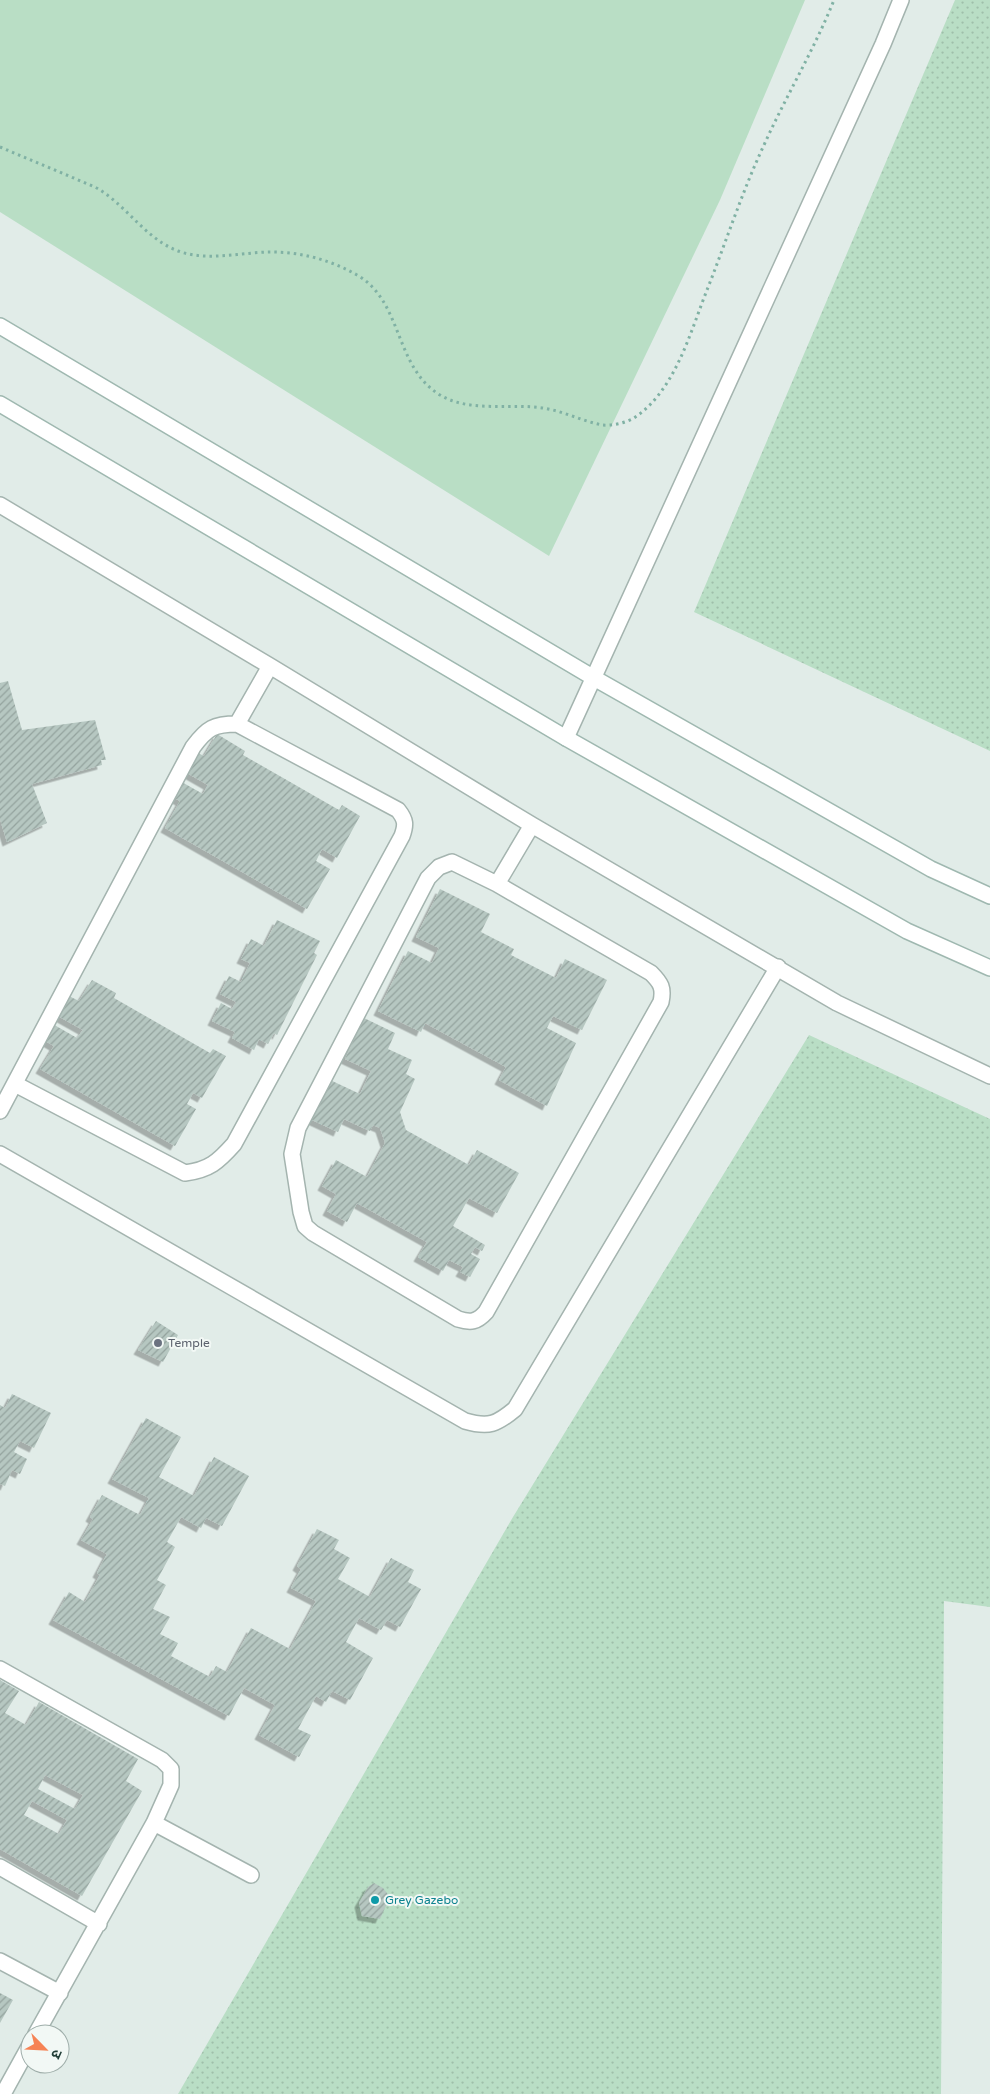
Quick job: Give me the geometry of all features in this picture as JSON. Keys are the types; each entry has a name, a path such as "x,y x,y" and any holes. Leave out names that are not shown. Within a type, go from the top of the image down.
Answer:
{"street":[{"path":"566,738 883,44 900,0"},
{"path":"0,326 594,678 931,869 990,896"},
{"path":"0,404 566,738 907,930 990,968"},
{"path":"0,506 270,666 532,825 837,1003 990,1076"},
{"path":"237,724 270,666"},
{"path":"0,1111 193,747 202,735 212,727 222,724 237,724 398,810 404,818 406,826 402,836 234,1144 212,1166 202,1171 185,1173 15,1084"},
{"path":"497,884 532,825"},
{"path":"452,862 497,884 651,973 661,982 664,991 661,1002 486,1312 479,1320 468,1322 458,1319 373,1269 313,1233 305,1226 292,1154 298,1128 428,878 439,866 452,862"},
{"path":"0,1154 465,1421 482,1426 501,1421 515,1409 778,967"},
{"path":"0,1669 162,1760 170,1770 171,1785 154,1823 42,2024"},
{"path":"154,1823 251,1875"},
{"path":"0,1867 99,1924"},
{"path":"0,1960 60,1992"},
{"path":"2,2094 20,2063"}],"path":[{"path":"0,148 109,194 146,232 178,250 201,256 273,252 304,256 326,260 358,276 376,290 386,305 406,356 421,379 440,394 462,404 543,408 604,425 623,423 635,417 654,400 676,367 763,146 834,0"}],"green space":[{"path":"0,0 805,0 720,200 549,556 0,212"},
{"path":"955,0 990,0 990,751 694,612"},
{"path":"809,1035 990,1119 990,1607 944,1601 941,2094 178,2094 513,1517"}],"building":[{"path":"8,681 22,730 95,720 106,760 101,760 102,765 32,784 47,823 7,842 0,819 0,683"},
{"path":"217,734 245,751 243,755 339,810 342,805 360,816 337,858 322,849 316,861 330,869 307,909 165,828 180,801 171,796 180,781 203,794 208,785 187,773 198,753 204,756"},
{"path":"440,889 490,914 481,932 514,949 511,955 556,978 565,959 607,980 582,1030 553,1016 547,1028 576,1043 547,1106 499,1080 506,1067 425,1023 421,1032 378,1011 408,951 432,963 439,948 416,937"},
{"path":"277,920 320,941 314,953 317,955 277,1035 274,1033 268,1044 259,1039 254,1050 232,1038 235,1032 212,1021 221,1003 232,1009 236,1002 220,994 229,976 241,982 250,963 241,959 251,939 264,946"},
{"path":"92,980 116,993 114,998 210,1053 213,1049 226,1056 202,1098 193,1093 187,1104 196,1109 175,1146 40,1069 54,1046 42,1039 51,1023 77,1038 83,1030 58,1016 69,996 79,1001"},
{"path":"364,1018 395,1033 388,1049 412,1060 406,1074 415,1079 400,1112 406,1130 469,1165 477,1150 519,1173 497,1213 469,1198 453,1226 485,1245 482,1251 475,1247 471,1254 480,1259 470,1277 460,1272 463,1267 449,1260 443,1271 418,1257 427,1242 357,1203 347,1222 327,1211 336,1194 322,1186 336,1160 367,1177 385,1143 380,1128 373,1125 370,1131 344,1119 338,1132 310,1119 328,1079 360,1094 371,1071 345,1059"},
{"name":"Temple","path":"156,1321 178,1335 163,1362 138,1350"},
{"path":"12,1394 51,1413 34,1448 20,1441 14,1452 27,1459 20,1474 12,1470 5,1486 0,1484 0,1405 5,1408"},
{"path":"146,1418 181,1437 159,1477 194,1496 214,1457 249,1476 222,1526 206,1518 201,1528 181,1517 167,1542 175,1547 157,1580 166,1585 153,1609 170,1617 160,1634 178,1643 171,1656 210,1677 216,1666 227,1672 251,1628 290,1649 316,1601 291,1588 301,1569 297,1566 317,1529 339,1540 334,1549 350,1558 338,1579 370,1597 391,1558 414,1570 408,1582 421,1589 400,1627 387,1620 381,1630 359,1618 346,1642 373,1658 350,1700 332,1691 326,1702 316,1696 298,1729 311,1735 299,1757 259,1735 275,1705 244,1688 229,1716 53,1620 69,1592 85,1602 100,1575 97,1573 107,1554 81,1540 93,1519 90,1517 102,1495 140,1515 149,1498 112,1479"},
{"path":"0,1680 19,1691 5,1713 26,1725 39,1702 138,1759 126,1781 142,1791 82,1896 0,1849","holes":["45,1775 83,1795 75,1809 38,1789","32,1801 67,1820 59,1834 24,1815"]},
{"name":"Grey Gazebo","path":"374,1883 383,1888 390,1897 380,1919 362,1916 359,1903 368,1887"},
{"path":"0,1993 13,2000 0,2023"}],"place":[{"name":"Temple","path":"158,1343"},
{"name":"Grey Gazebo","path":"375,1900"}]}
